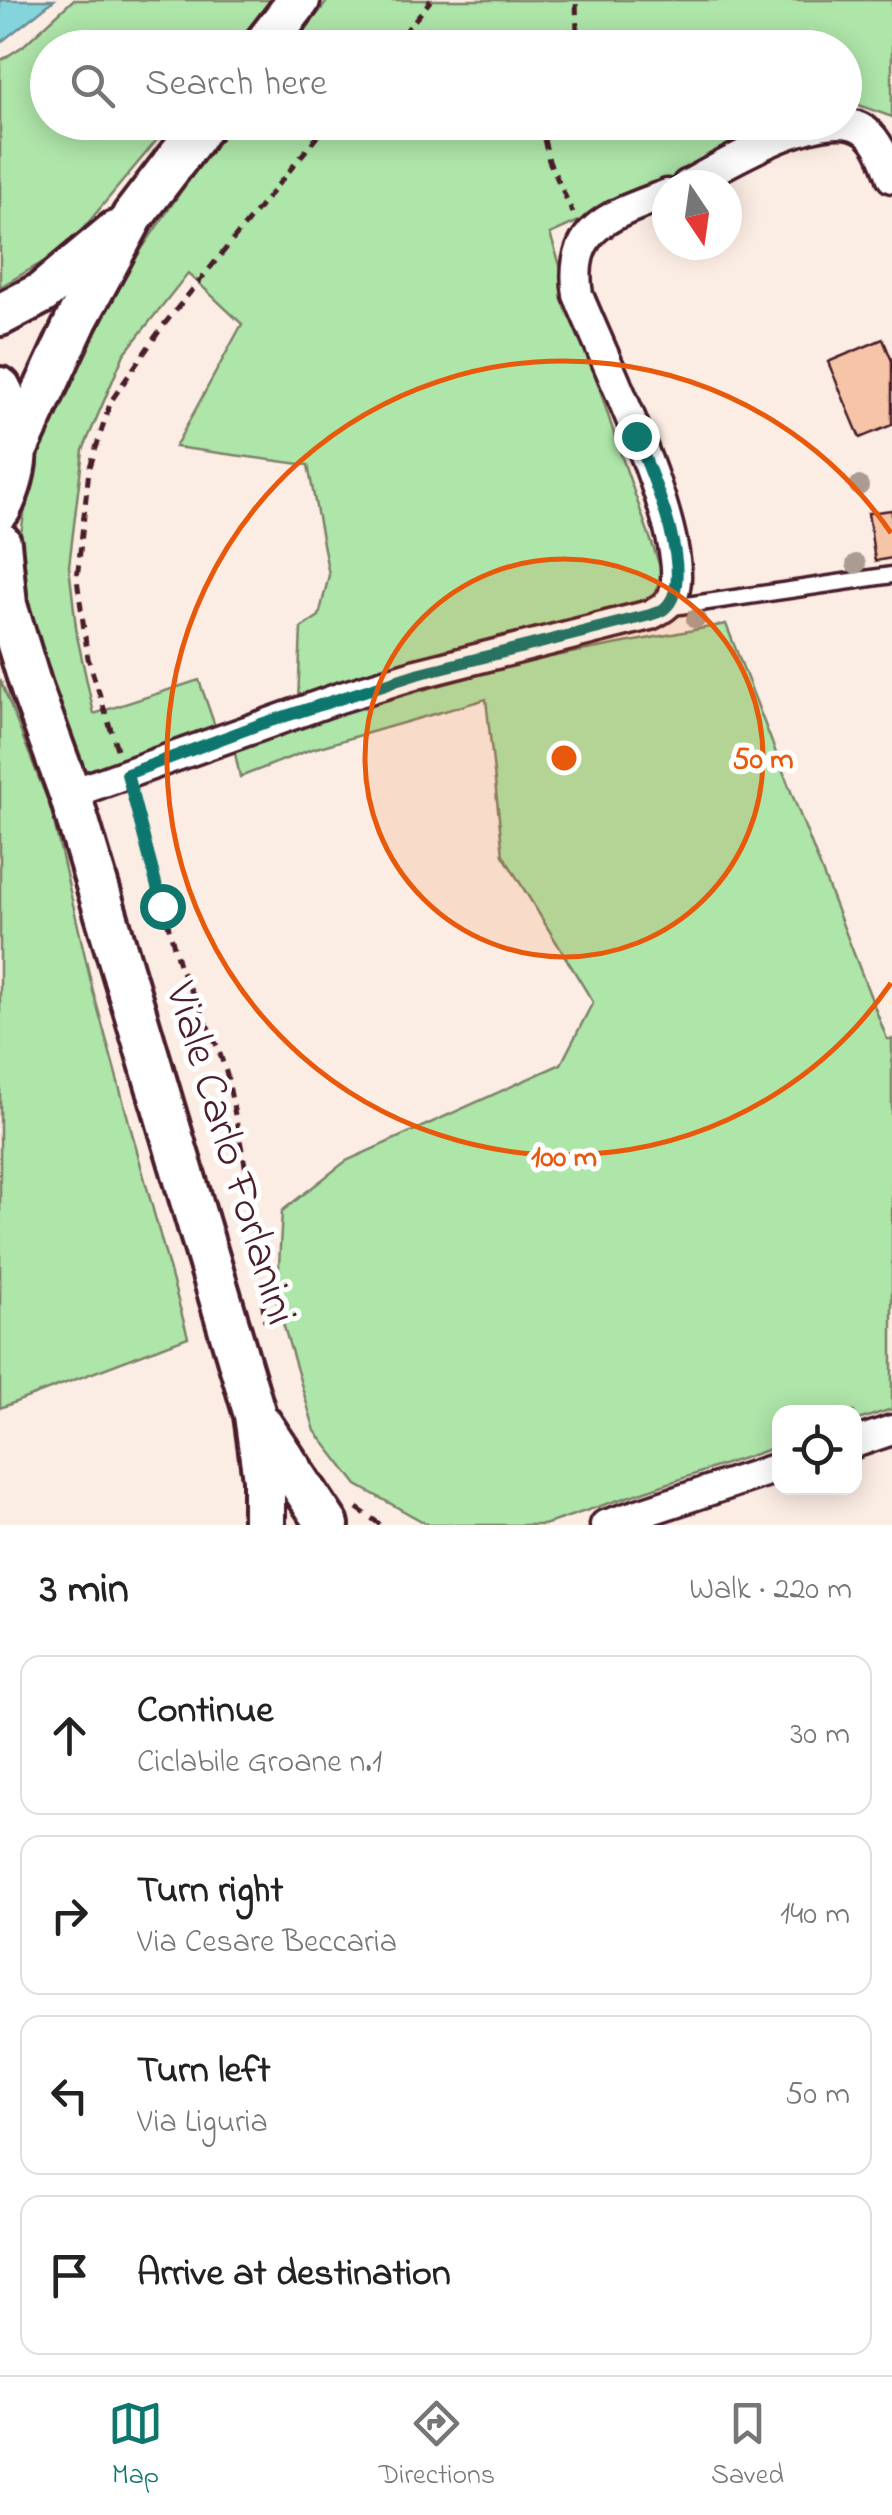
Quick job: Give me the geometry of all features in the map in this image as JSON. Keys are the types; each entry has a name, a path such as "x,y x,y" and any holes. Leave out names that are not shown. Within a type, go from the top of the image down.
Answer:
{"street":[{"path":"276,30 299,0"},
{"path":"862,130 873,138 892,178"},
{"path":"16,451 77,320 133,216 190,140"},
{"path":"718,170 779,140"},
{"path":"70,794 338,698 666,608 675,592 674,550 663,506 578,295 574,270 585,240 597,226 652,201"},
{"path":"0,315 42,293 133,216"},
{"path":"0,388 15,427 16,451 14,474 0,509"},
{"name":"Viale Carlo Forlanini","path":"0,543 6,605 32,694 70,794 255,1415 264,1479 264,1525"},
{"name":"Viale Carlo Forlanini","path":"0,646 32,694"},
{"name":"Viale Carlo Forlanini","path":"255,1415 338,1512"},
{"path":"862,1439 892,1430"},
{"path":"604,1525 772,1470"}],"lane":[{"path":"666,608 892,574"}],"path":[{"path":"407,30 432,0"},
{"path":"576,0 577,30"},
{"path":"268,1334 248,1180 226,1075 218,1048 179,965 127,774 88,658 77,580 89,470 112,401 133,366 315,140"},
{"path":"545,140 585,240"},
{"path":"338,1512 380,1525"}],"green space":[{"path":"73,0 272,0 247,30 40,30"},
{"path":"328,0 892,0 892,117 862,106 862,30 306,30"},
{"path":"30,40 30,140 157,140 67,248 0,287 0,61"},
{"path":"219,140 757,140 691,170 652,170 652,188 550,234 663,575 652,598 401,662 298,703 301,628 319,616 329,575 308,465 175,447 242,324 188,273 124,354 83,450 69,566 77,636 94,714 199,680 216,729 84,780 32,620 18,551 33,461 106,301"},
{"path":"726,624 887,1039 892,1039 892,1409 862,1419 862,1405 772,1405 772,1448 544,1525 429,1525 357,1485 315,1431 277,1303 282,1211 346,1161 561,1064 593,1002 503,855 486,699 309,750 240,777 233,744 518,663"},
{"path":"0,679 51,809 93,991 188,1337 0,1408"}],"water":[{"path":"0,0 54,0 0,43"}],"building":[{"path":"883,339 892,361 892,425 860,438 828,362"},
{"path":"892,510 892,558 875,561 868,513"}],"route":[{"path":"162,906 127,774 338,698 666,608 675,592 674,550 663,506 636,436"}]}
